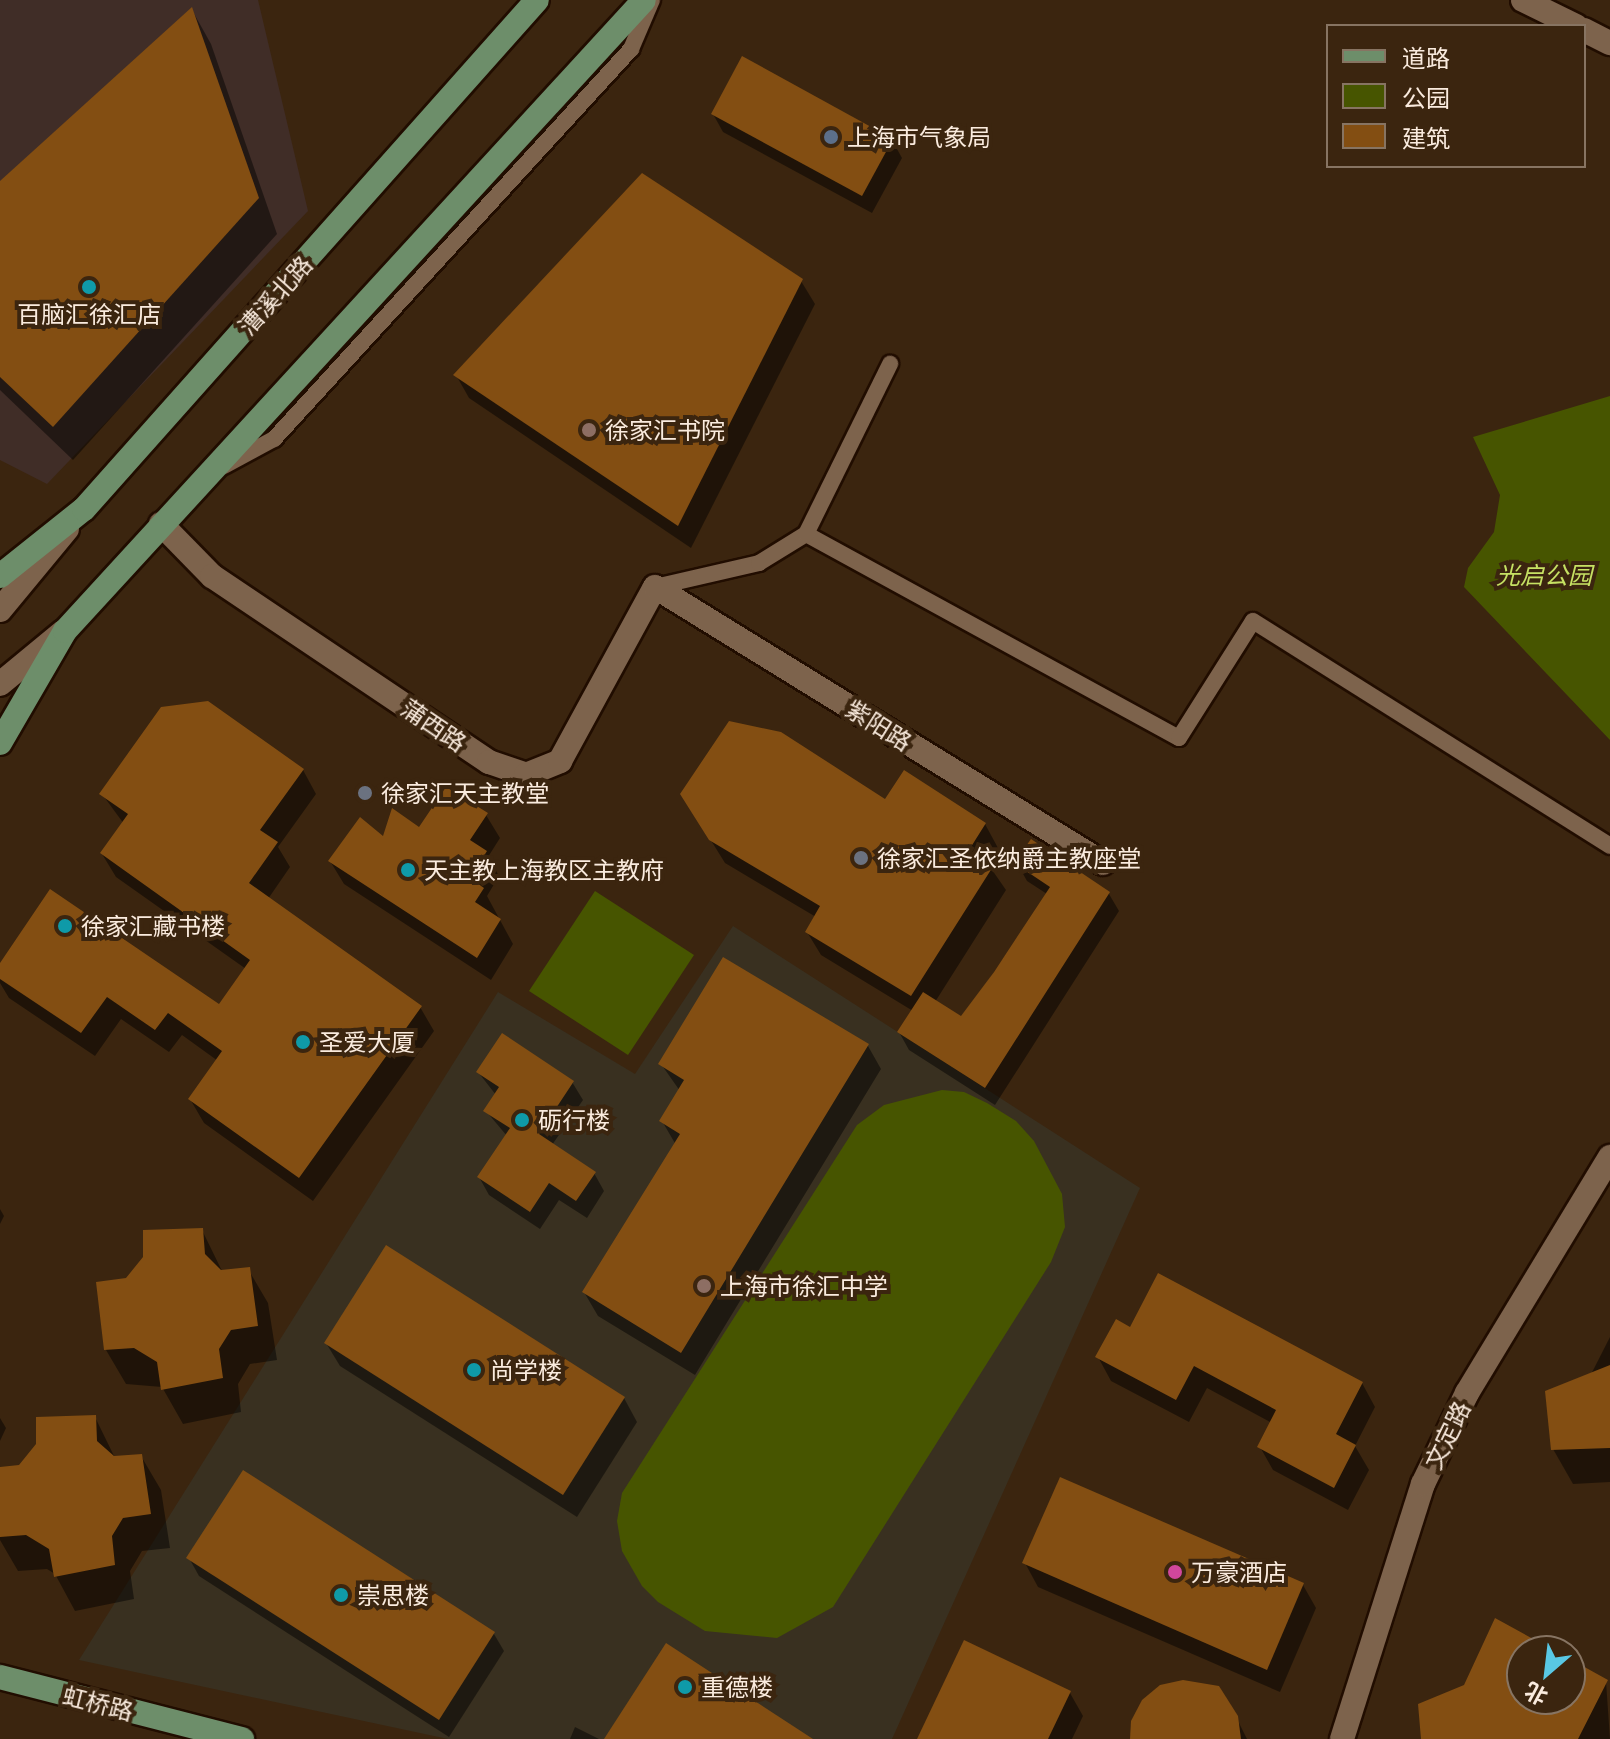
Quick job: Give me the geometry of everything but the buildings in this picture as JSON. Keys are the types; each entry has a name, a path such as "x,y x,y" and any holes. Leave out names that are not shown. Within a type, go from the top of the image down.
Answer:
{"main road":[{"name":"漕溪北路","path":"0,576 84,509 537,0"},
{"path":"0,743 65,631 644,0"},
{"name":"虹桥路","path":"0,1677 242,1739"}],"street":[{"path":"1523,0 1572,24"},
{"path":"1586,31 1610,43"},
{"path":"0,610 84,509"},
{"name":"蒲西路","path":"161,524 212,576 489,762 526,775 560,761 655,587"},
{"name":"紫阳路","path":"655,587 1103,863"},
{"path":"0,684 65,631"},
{"name":"文定路","path":"1342,1739 1423,1484 1467,1393 1610,1157"}],"lane":[{"path":"212,473 274,439 631,49 652,0"},
{"path":"655,587 759,563 806,534 890,364"},
{"path":"806,534 1179,738 1253,621 1610,846"}],"shaded area":[{"path":"0,0 258,0 308,211 47,484 0,460"},
{"name":"上海市徐汇中学","path":"733,926 1140,1188 892,1739 448,1739 79,1660 498,992 635,1074"}],"green space":[{"name":"光启公园","path":"1610,396 1610,740 1464,587 1468,568 1494,532 1500,495 1473,437"},
{"path":"595,891 694,955 628,1055 529,991"},
{"path":"942,1090 964,1092 987,1103 1016,1121 1034,1141 1062,1194 1065,1227 1051,1262 833,1607 777,1638 705,1631 658,1602 642,1586 622,1551 617,1521 622,1493 857,1125 884,1105"}],"place":[{"name":"上海市气象局","path":"831,137"},
{"name":"百脑汇徐汇店","path":"89,287"},
{"name":"徐家汇书院","path":"589,430"},
{"name":"徐家汇天主教堂","path":"365,793"},
{"name":"徐家汇圣依纳爵主教座堂","path":"861,858"},
{"name":"天主教上海教区主教府","path":"408,870"},
{"name":"徐家汇藏书楼","path":"65,926"},
{"name":"圣爱大厦","path":"303,1042"},
{"name":"砺行楼","path":"522,1120"},
{"name":"上海市徐汇中学","path":"704,1286"},
{"name":"尚学楼","path":"474,1370"},
{"name":"万豪酒店","path":"1175,1572"},
{"name":"崇思楼","path":"341,1595"},
{"name":"重德楼","path":"685,1687"}]}
